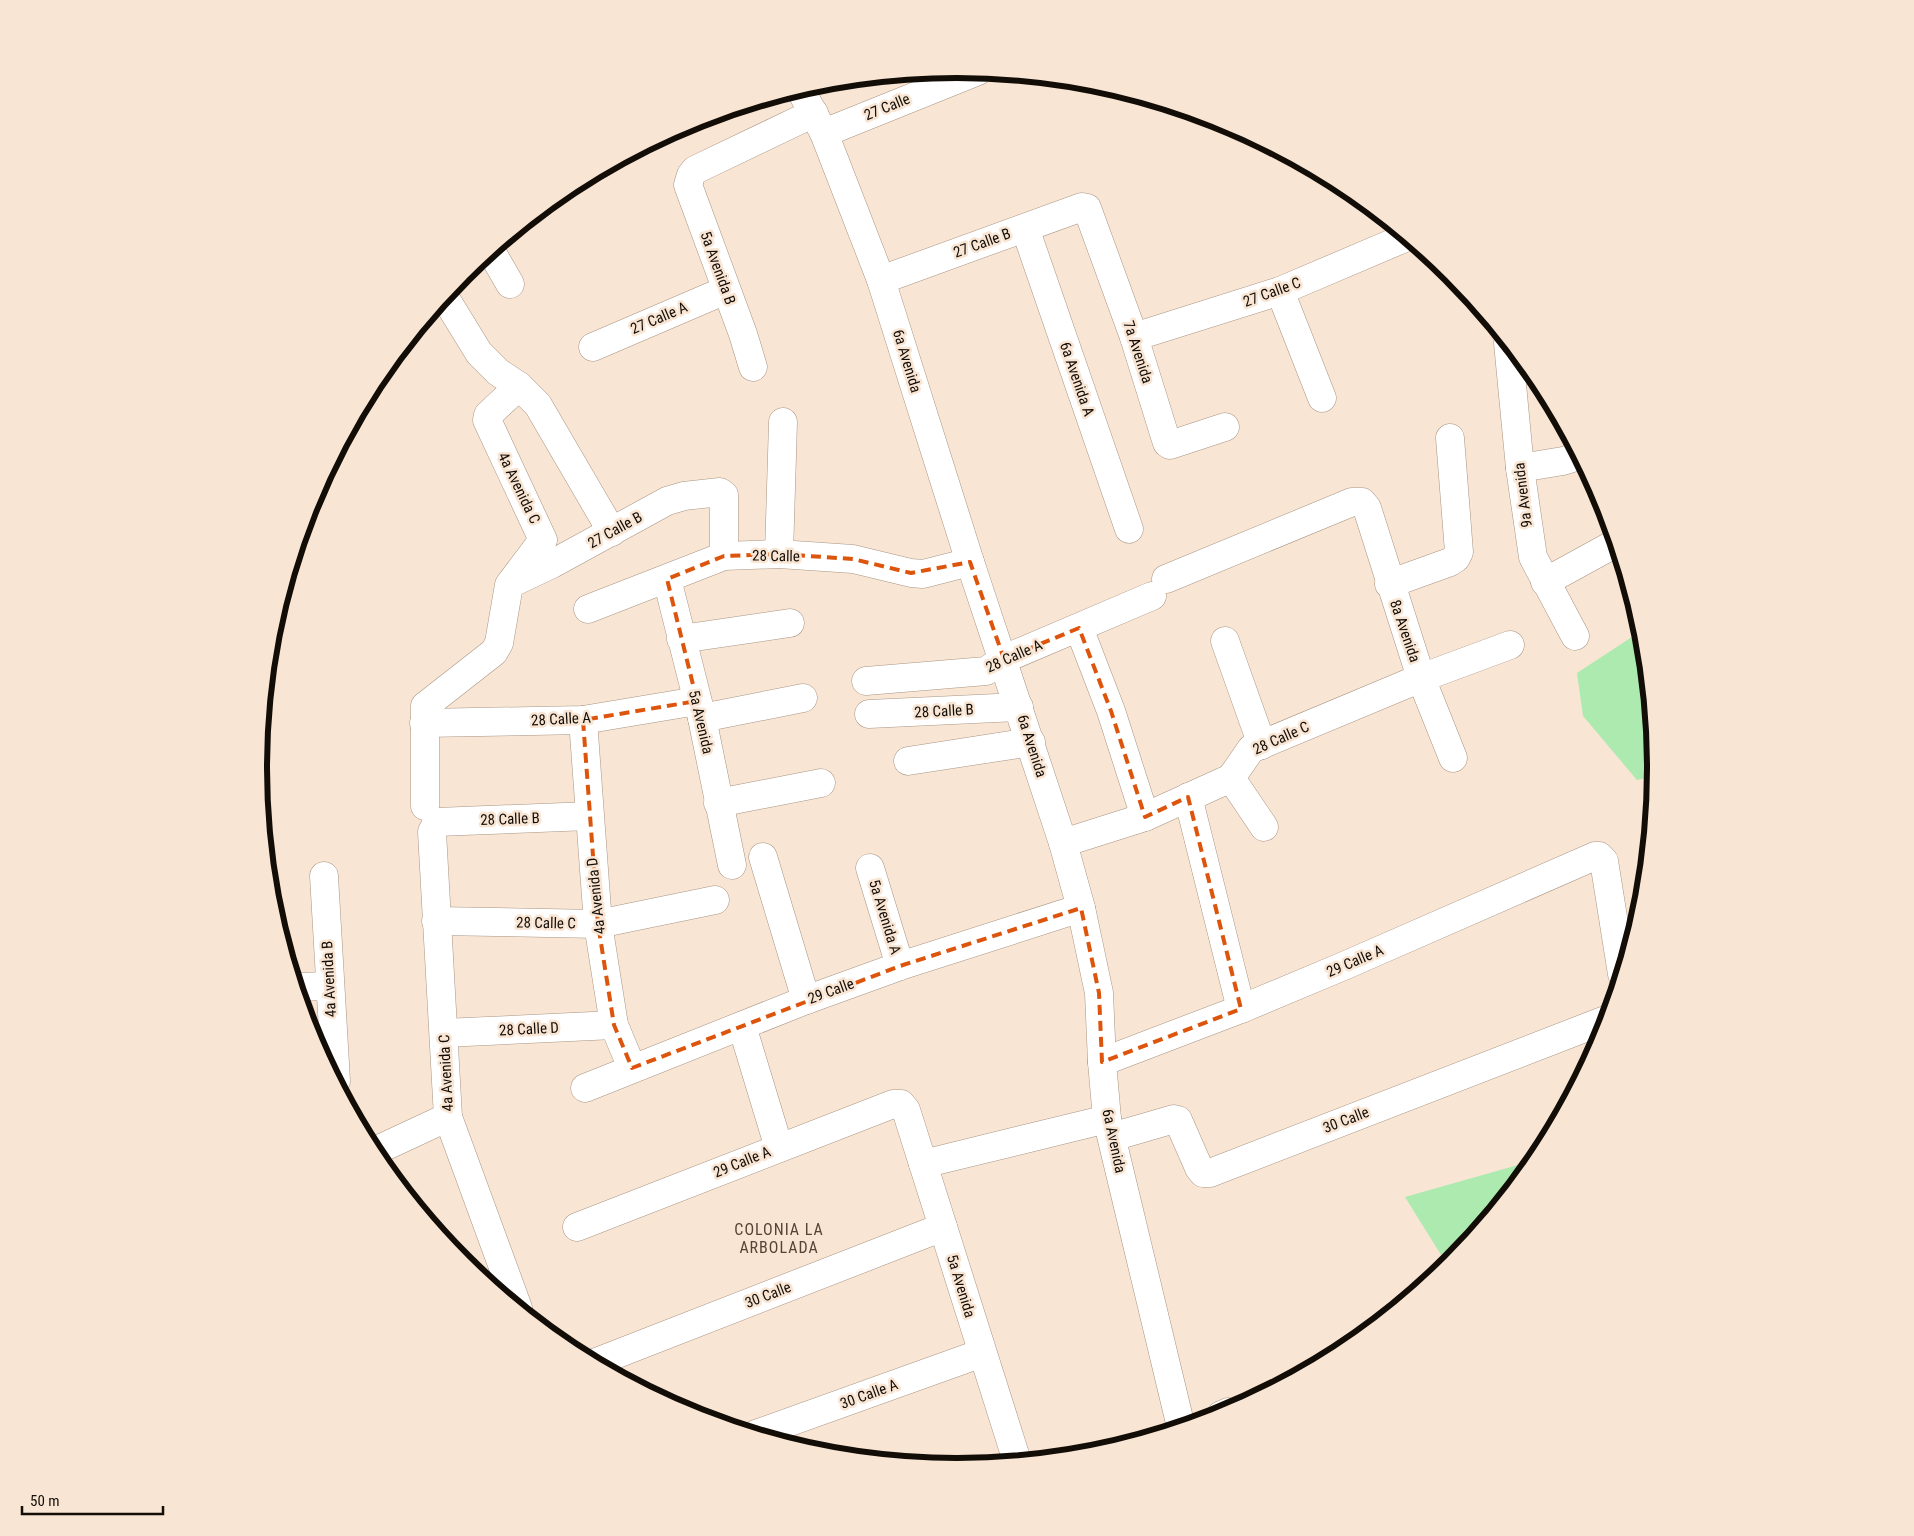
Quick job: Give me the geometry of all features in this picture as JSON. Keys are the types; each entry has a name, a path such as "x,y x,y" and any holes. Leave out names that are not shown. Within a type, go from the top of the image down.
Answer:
{"street":[{"name":"27 Calle","path":"819,123 957,78"},
{"name":"6a Avenida","path":"803,95 819,123 881,280 970,562 1004,659 1063,843 1081,908 1099,993 1102,1062 1110,1128 1180,1422"},
{"name":"5a Avenida B","path":"753,367 688,185 691,175 695,170 819,123"},
{"name":"27 Calle B","path":"881,280 1082,207"},
{"name":"7a Avenida","path":"1082,207 1090,211 1134,337 1167,443 1170,446 1225,428"},
{"name":"6a Avenida A","path":"1025,228 1129,530"},
{"name":"27 Calle C","path":"1134,337 1280,291 1401,240"},
{"path":"494,256 510,284"},
{"name":"27 Calle A","path":"593,347 726,290"},
{"path":"1280,291 1322,398"},
{"path":"448,302 479,353 498,372 519,386 538,405 612,532"},
{"name":"9a Avenida","path":"1509,354 1520,468 1533,557 1575,636"},
{"name":"4a Avenida C","path":"514,1297 448,1117 424,706 429,700 483,663 494,652 499,643 509,585 543,540 488,425 488,415 519,386"},
{"path":"779,554 783,422"},
{"path":"1389,584 1456,558 1459,552 1450,438"},
{"path":"1520,468 1573,458"},
{"name":"27 Calle B","path":"509,585 676,498 720,492 724,495 724,556"},
{"name":"28 Calle A","path":"866,681 986,671 1004,659 1079,628 1159,587 1352,502 1362,502"},
{"name":"8a Avenida","path":"1362,502 1367,508 1389,584 1421,678 1453,758"},
{"path":"1545,582 1611,546"},
{"name":"28 Calle","path":"588,609 724,556 779,554 852,559 911,573 923,574 970,562"},
{"name":"5a Avenida","path":"666,579 699,710 732,865"},
{"path":"681,639 790,623"},
{"path":"1079,628 1111,711 1145,817"},
{"path":"1225,641 1262,745"},
{"name":"28 Calle C","path":"1232,778 1247,752 1421,678 1510,645"},
{"path":"699,710 803,698"},
{"name":"28 Calle B","path":"869,714 1019,707"},
{"name":"28 Calle A","path":"424,723 582,720 699,710"},
{"name":"4a Avenida D","path":"582,720 598,924 614,1025 632,1068"},
{"path":"908,760 1031,742"},
{"path":"1063,843 1145,817 1232,778 1264,827"},
{"path":"718,803 821,783"},
{"path":"1188,797 1242,1009"},
{"name":"28 Calle B","path":"429,816 437,822 589,816"},
{"name":"29 Calle A","path":"1102,1062 1242,1009 1595,856 1599,856 1604,861 1620,961"},
{"path":"763,857 806,1000"},
{"name":"5a Avenida A","path":"870,868 900,966"},
{"name":"4a Avenida B","path":"324,876 335,1067"},
{"name":"28 Calle C","path":"436,921 598,924 715,900"},
{"name":"29 Calle","path":"585,1088 806,1000 900,966 1081,908"},
{"path":"302,987 330,986"},
{"name":"30 Calle","path":"923,1164 1110,1128 1174,1119 1178,1120 1199,1168 1203,1173 1210,1172 1599,1023"},
{"name":"28 Calle D","path":"444,1033 614,1025"},
{"path":"742,1026 780,1148"},
{"name":"29 Calle A","path":"577,1228 893,1104 901,1104 906,1110"},
{"name":"5a Avenida","path":"906,1110 1014,1456"},
{"path":"381,1148 448,1117"},
{"name":"30 Calle","path":"602,1360 943,1227"},
{"name":"30 Calle A","path":"765,1431 982,1353"}],"highlighted area":[{"path":"779,554 853,559 911,573 970,562 1004,659 1079,628 1111,711 1145,817 1188,797 1241,1009 1102,1062 1099,993 1081,908 900,966 632,1068 614,1025 598,924 583,720 697,701 667,579 724,556"}],"green space":[{"path":"1634,635 1642,678 1648,778 1637,780 1583,716 1577,673"},
{"path":"1522,1164 1476,1223 1443,1258 1405,1197"}],"district":[{"name":"COLONIA LA ARBOLADA","path":"779,1238"}]}
